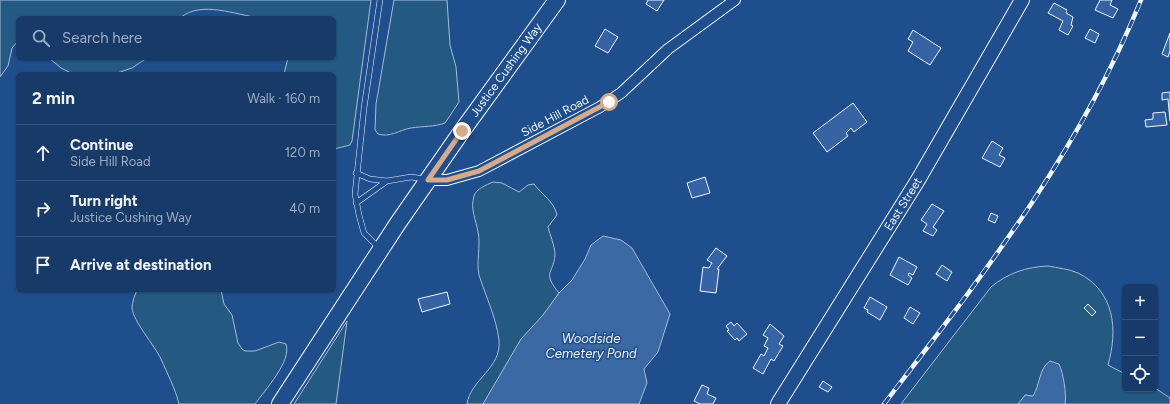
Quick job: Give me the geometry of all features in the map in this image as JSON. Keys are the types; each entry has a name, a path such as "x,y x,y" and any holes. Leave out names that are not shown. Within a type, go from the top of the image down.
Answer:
{"main road":[{"name":"Justice Cushing Way","path":"280,404 428,180 557,0"},
{"name":"East Street","path":"778,404 918,180 1022,0"}],"street":[{"name":"Side Hill Road","path":"428,180 447,180 479,171 600,107 621,93 668,49 735,0"}],"lane":[{"path":"380,0 356,174 356,203 364,233 381,250"},
{"path":"356,174 387,181 410,177 428,180"},
{"path":"356,203 387,181"}],"shaded area":[{"path":"0,0 371,0 352,141 350,145 336,148 336,72 284,72 288,60 336,60 336,16 251,16 208,9 198,10 183,16 16,16 16,43 12,48 8,66 0,77"},
{"path":"394,0 447,0 450,45 456,67 459,102 445,123 433,126 411,128 382,135 378,134 375,130 376,104"},
{"path":"51,60 144,60 132,68 120,72 69,72 61,68"},
{"path":"493,182 502,183 519,192 528,185 534,184 553,206 557,215 548,227 555,252 550,277 559,293 483,404 467,404 469,396 491,366 499,350 496,323 479,275 479,237 473,205 474,196 477,191"},
{"path":"1048,266 1078,273 1100,290 1111,313 1113,325 1113,338 1108,365 1122,372 1122,392 1158,392 1158,390 1170,398 1170,404 901,404 991,287 1011,274 1032,268"},
{"path":"136,292 221,292 224,304 232,315 238,343 242,349 245,351 255,351 279,342 286,344 287,351 285,359 271,383 255,404 179,404 161,359 133,313 132,303"},
{"path":"347,321 336,404 294,404"}],"water":[{"name":"Woodside Cemetery Pond","path":"603,236 621,240 632,248 670,314 658,352 644,369 647,383 639,404 483,404 521,339 543,315 559,293 572,280 585,259 591,245"},
{"path":"1050,361 1059,364 1065,389 1065,404 1018,404 1025,395 1033,396 1042,372 1046,364"}],"building":[{"path":"648,0 664,0 657,11 646,4"},
{"path":"1100,0 1112,0 1110,5 1118,9 1113,18 1095,10"},
{"path":"1054,3 1067,10 1066,13 1073,17 1071,25 1073,26 1068,35 1059,30 1063,21 1048,13"},
{"path":"605,29 618,37 608,53 595,46"},
{"path":"1090,29 1099,34 1095,43 1085,38"},
{"path":"913,30 941,48 930,65 908,51 913,42 908,39"},
{"path":"1170,33 1170,51 1168,57 1162,54"},
{"path":"1170,92 1170,121 1168,99 1162,100 1162,93"},
{"path":"853,103 867,122 854,132 851,128 846,133 848,136 827,152 813,133"},
{"path":"1165,112 1167,125 1146,127 1145,120 1153,119 1153,113"},
{"path":"992,141 1003,148 999,155 1005,158 1000,167 982,158"},
{"path":"705,177 710,193 692,198 687,183"},
{"path":"932,204 944,211 933,227 937,230 933,236 923,231 927,224 921,220"},
{"path":"991,213 998,216 995,223 988,220"},
{"path":"716,248 727,256 717,269 719,269 716,293 700,291 703,267 709,268 712,263 707,260"},
{"path":"899,257 917,267 913,275 909,273 908,275 912,278 908,285 890,275"},
{"path":"942,265 952,272 947,281 936,274"},
{"path":"447,292 450,304 422,312 418,299"},
{"path":"870,297 887,307 880,320 867,312 868,310 864,308"},
{"path":"1088,304 1096,312 1092,316 1084,308"},
{"path":"910,307 920,313 913,324 904,318"},
{"path":"731,322 734,326 737,323 747,334 739,341 737,338 735,340 727,331 729,330 726,326"},
{"path":"770,324 784,336 779,344 783,346 774,361 771,359 763,374 753,368 761,354 764,356 768,348 764,346 768,338 763,335"},
{"path":"823,381 832,387 828,392 819,387"},
{"path":"702,385 709,388 707,394 716,398 713,404 700,404 694,401"}],"railway":[{"path":"884,404 992,260 1059,161 1089,110 1116,56 1141,0"}],"route":[{"path":"462,131 428,180 447,180 479,171 609,102"}]}
